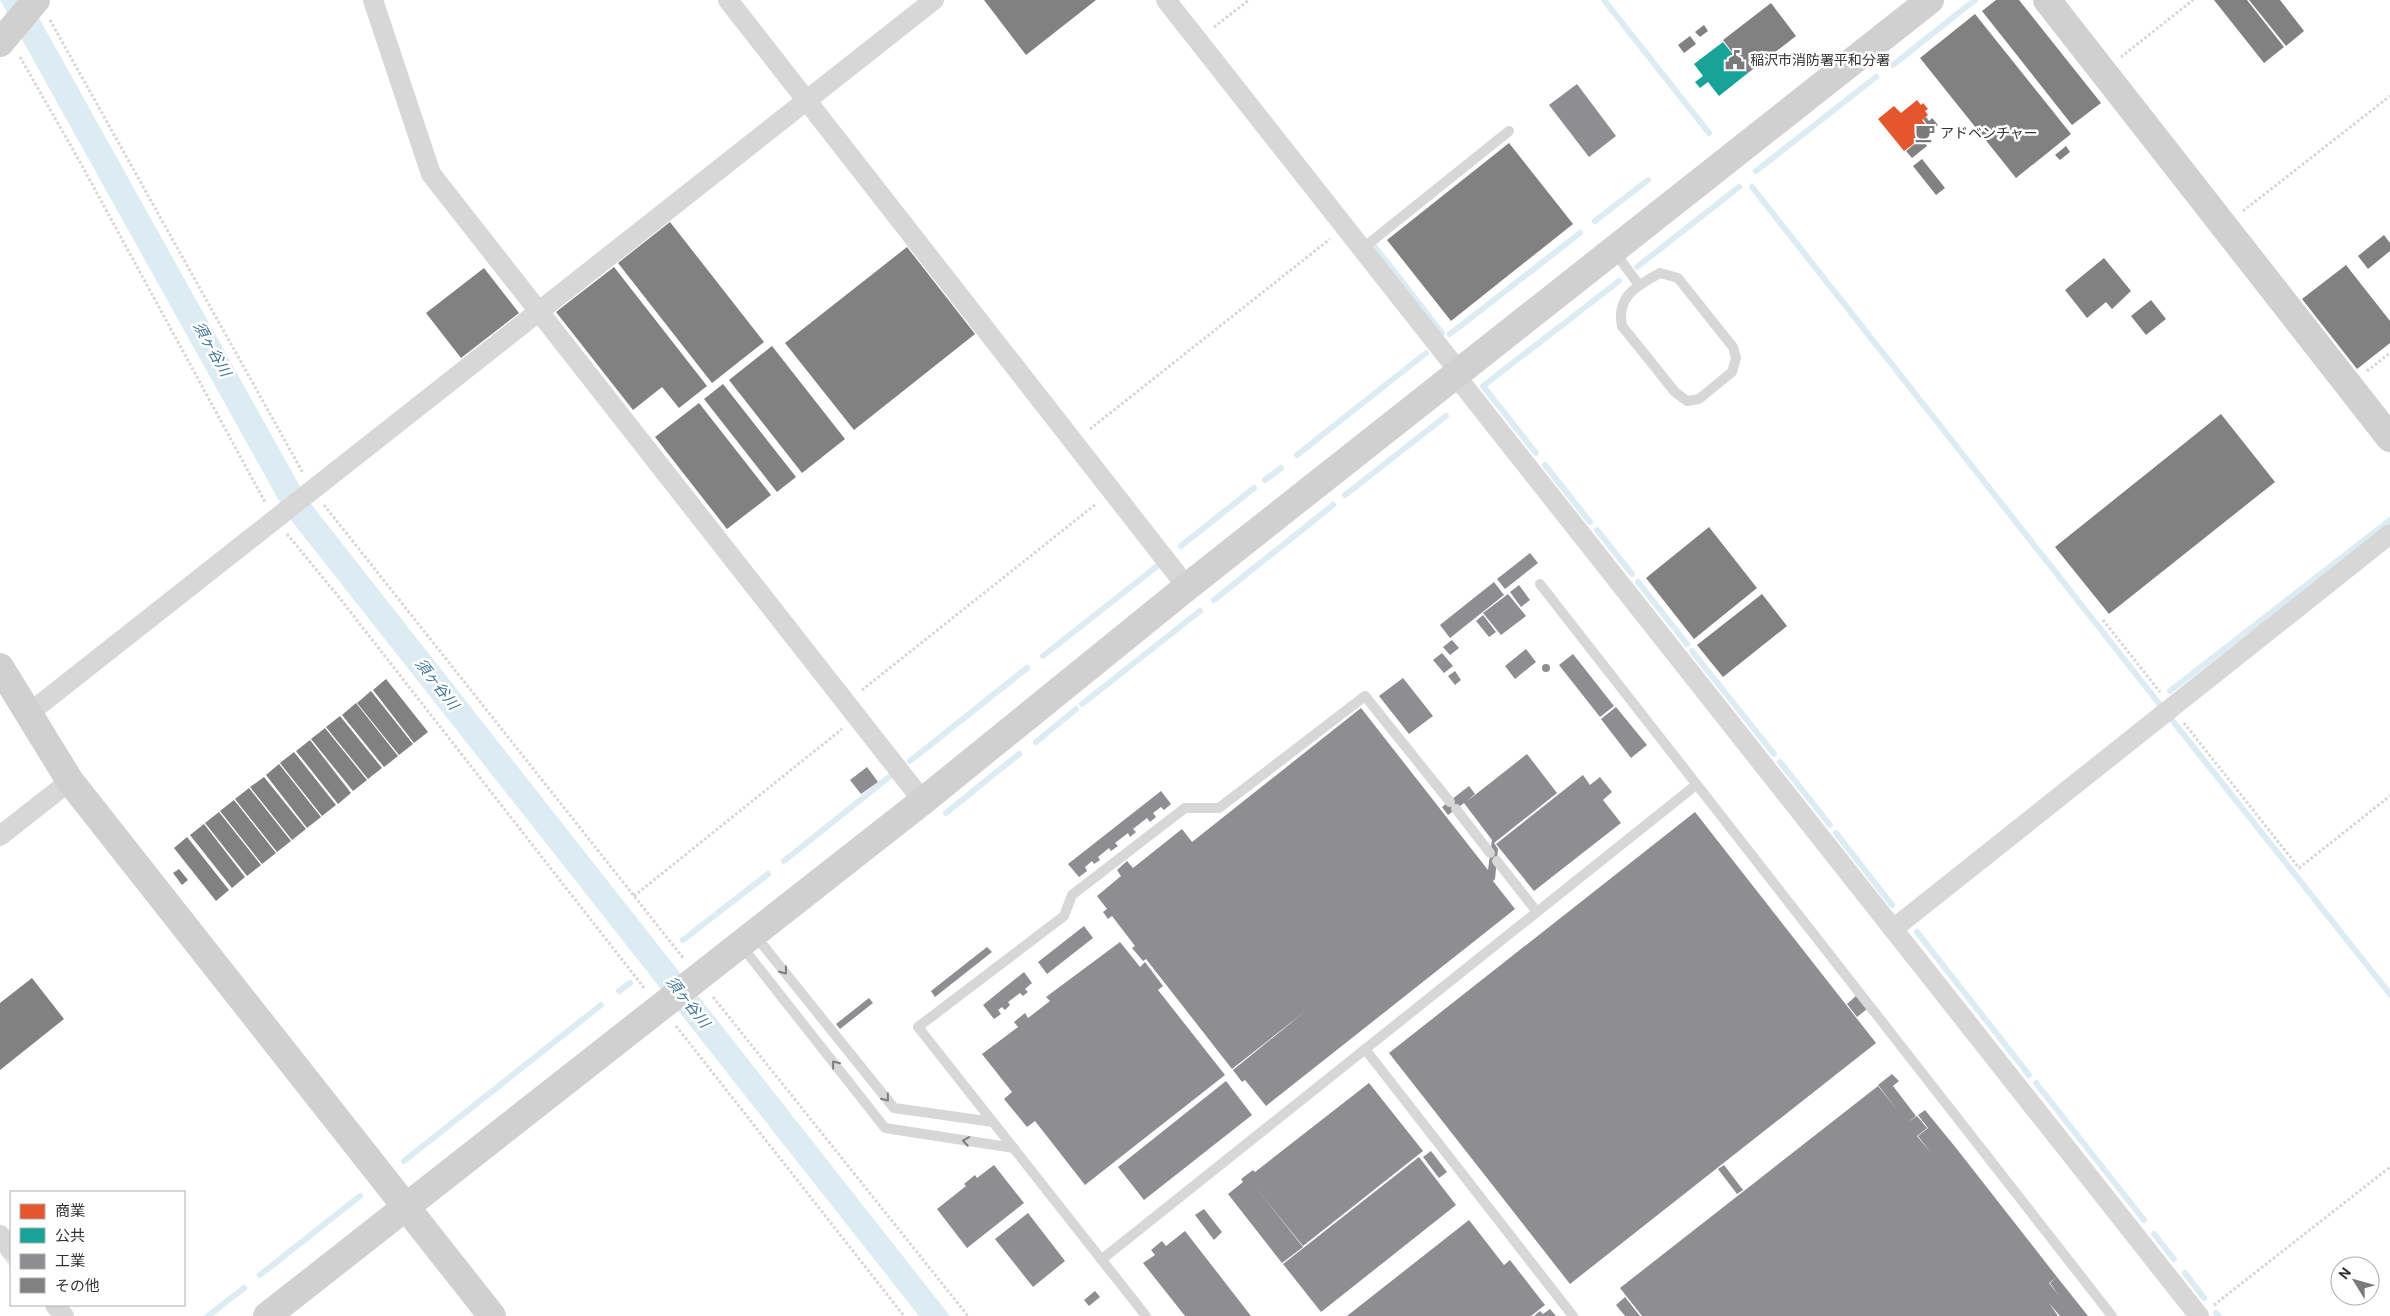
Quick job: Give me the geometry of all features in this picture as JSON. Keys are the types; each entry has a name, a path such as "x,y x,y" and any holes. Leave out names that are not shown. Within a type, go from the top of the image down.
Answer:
{"street":[{"path":"373,0 431,174 922,801"},
{"path":"728,0 1188,587"},
{"path":"28,714 934,0"},
{"path":"1166,0 1893,929 2203,1313"},
{"path":"267,1316 695,977 922,801 1188,587 1930,0"},
{"path":"2047,0 2390,438"},
{"path":"6,36 39,7"},
{"path":"1893,929 2390,534"},
{"path":"0,667 70,781 492,1316"},
{"path":"0,836 70,781"},
{"path":"0,1235 10,1249"},
{"path":"56,1306 64,1316"}],"lane":[{"path":"1362,249 1509,131"},
{"path":"1614,251 1638,285"},
{"path":"1660,273 1678,278 1733,347 1736,358 1732,372 1699,399 1687,401 1674,392 1622,326 1620,312 1628,294 1638,285 1660,273"},
{"path":"1540,584 2112,1316"},
{"path":"1146,1316 918,1027 1064,916 1072,895 1186,808 1219,808 1366,696 1538,912"},
{"path":"1102,1260 1696,784"},
{"path":"747,938 894,1108 993,1122"},
{"path":"747,938 885,1128 1014,1148"},
{"path":"1365,1049 1574,1316"}],"path":[{"path":"1197,40 1249,0"},
{"path":"2103,71 2193,0"},
{"path":"39,7 309,492 968,1316"},
{"path":"6,36 80,162 277,518 661,1004 904,1316"},
{"path":"2224,226 2390,96"},
{"path":"1074,441 1345,227"},
{"path":"634,896 851,710 1112,491"},
{"path":"2103,620 2299,868 2390,796"},
{"path":"2203,1313 2390,1167"}],"water":[{"name":"須ヶ谷川","path":"0,0 29,0 307,499 950,1316 919,1316 287,515"}],"building: 商業":[{"path":"1917,100 1928,109 1925,111 1928,115 1922,120 1931,131 1904,151 1878,119 1894,106 1901,113"}],"building: 公共":[{"path":"1723,42 1748,73 1719,96 1708,82 1700,88 1695,82 1703,76 1694,64"}],"building: 工業":[{"path":"1577,84 1616,136 1589,157 1549,105"},
{"path":"1530,553 1538,563 1505,589 1497,579"},
{"path":"1494,582 1504,595 1450,638 1440,625"},
{"path":"1519,585 1530,600 1521,607 1510,592"},
{"path":"1508,594 1526,616 1501,635 1483,613"},
{"path":"1483,615 1496,632 1489,637 1476,621"},
{"path":"1452,640 1459,648 1450,655 1443,647"},
{"path":"1526,649 1536,662 1515,679 1505,666"},
{"path":"1442,653 1453,666 1444,673 1433,660"},
{"path":"1573,654 1614,706 1600,717 1559,665"},
{"path":"1546,664 1550,668 1546,672 1542,668"},
{"path":"1455,671 1461,680 1455,685 1448,676"},
{"path":"1403,678 1433,716 1409,734 1379,696"},
{"path":"1616,707 1647,745 1631,758 1601,719"},
{"path":"1361,708 1488,870 1492,840 1464,803 1448,815 1442,807 1469,786 1475,794 1466,802 1527,754 1557,793 1494,843 1498,849 1495,879 1493,881 1515,909 1266,1106 1245,1080 1242,1082 1233,1070 1308,1009 1232,1069 1146,959 1143,961 1132,948 1135,946 1112,916 1108,919 1103,912 1107,909 1097,896 1121,876 1117,870 1127,861 1133,868 1182,829 1192,842"},
{"path":"867,767 878,782 861,794 850,780"},
{"path":"1583,775 1590,785 1600,777 1612,792 1603,800 1621,823 1534,891 1496,844"},
{"path":"1161,791 1171,804 1164,810 1161,807 1153,813 1156,817 1150,822 1147,818 1133,829 1136,832 1130,837 1128,833 1115,843 1118,846 1111,851 1109,848 1098,857 1100,860 1094,864 1092,861 1085,867 1087,871 1079,877 1068,864"},
{"path":"1695,812 1876,1043 1570,1284 1389,1053"},
{"path":"1084,926 1093,938 1047,974 1038,962"},
{"path":"1120,942 1140,967 1145,962 1163,986 1158,990 1225,1075 1085,1185 1035,1121 1027,1127 1004,1099 1012,1092 982,1054 1018,1027 1014,1022 1025,1013 1028,1018 1050,1001 1046,997"},
{"path":"987,947 992,952 935,997 931,991"},
{"path":"1024,972 1032,983 1025,989 1028,992 1023,996 1020,993 1008,1002 1010,1005 1005,1010 1002,1007 998,1010 1001,1014 994,1019 983,1005"},
{"path":"1857,995 1867,1009 1857,1017 1847,1004"},
{"path":"869,998 873,1003 840,1029 836,1024"},
{"path":"1892,1074 1899,1081 1893,1086 1916,1116 1907,1123 1917,1116 1927,1128 1917,1136 1931,1153 1918,1136 1928,1128 1918,1115 1925,1110 2088,1316 2060,1316 2049,1303 2058,1316 1642,1316 1620,1288 1878,1086 1898,1111 1878,1085"},
{"path":"1226,1081 1252,1115 1144,1200 1118,1167"},
{"path":"1369,1083 1423,1151 1303,1246 1248,1178 1303,1247 1282,1263 1228,1194 1243,1182 1241,1179 1253,1170 1255,1172"},
{"path":"1431,1151 1447,1172 1439,1178 1423,1157"},
{"path":"1419,1157 1456,1205 1321,1312 1283,1264"},
{"path":"994,1165 1024,1203 967,1248 937,1209 966,1186 964,1184 975,1175 977,1178"},
{"path":"1724,1165 1743,1190 1737,1194 1718,1169"},
{"path":"1204,1209 1222,1232 1214,1240 1195,1215"},
{"path":"1028,1213 1065,1261 1033,1287 995,1239"},
{"path":"1469,1220 1504,1265 1510,1260 1545,1305 1531,1316 1347,1316"},
{"path":"1185,1231 1251,1316 1185,1316 1143,1263 1155,1255 1151,1250 1162,1241 1166,1246"},
{"path":"1095,1291 1100,1297 1089,1306 1084,1300"},
{"path":"1625,1297 1640,1316 1625,1316 1616,1305"},
{"path":"1550,1309 1556,1316 1534,1316 1540,1311 1543,1314"}],"building: その他":[{"path":"984,0 1096,0 1026,55"},
{"path":"1996,0 2019,0 2101,103 2072,125 1982,11"},
{"path":"2214,0 2247,0 2284,47 2264,63"},
{"path":"2249,0 2280,0 2304,31 2286,46"},
{"path":"1771,3 1796,36 1748,73 1723,40"},
{"path":"1975,14 2071,134 2016,178 1920,58"},
{"path":"1704,25 1708,31 1700,37 1695,32"},
{"path":"1690,36 1696,44 1684,53 1678,45"},
{"path":"1926,117 1929,121 1932,118 1938,125 1931,130 1923,119"},
{"path":"1922,138 1927,146 1912,158 1906,151"},
{"path":"1509,143 1573,224 1451,321 1387,240"},
{"path":"2066,146 2070,152 2060,160 2055,155"},
{"path":"1922,159 1945,188 1936,195 1913,166"},
{"path":"670,222 764,342 712,383 618,263"},
{"path":"2384,235 2390,243 2390,251 2368,269 2358,256"},
{"path":"907,247 975,334 854,430 785,343"},
{"path":"2104,258 2131,291 2112,309 2106,302 2087,318 2065,290"},
{"path":"2346,265 2390,321 2390,343 2357,369 2302,299"},
{"path":"614,267 707,386 679,408 662,387 633,410 556,312"},
{"path":"484,268 519,313 461,358 426,313"},
{"path":"2151,300 2166,319 2146,335 2131,316"},
{"path":"772,346 845,439 802,473 729,380"},
{"path":"723,384 796,477 777,492 704,399"},
{"path":"699,403 771,495 727,529 655,437"},
{"path":"2221,414 2275,482 2109,614 2055,547"},
{"path":"1709,527 1757,588 1694,639 1646,578"},
{"path":"1762,594 1787,626 1723,677 1697,645"},
{"path":"386,679 428,732 414,743 373,690"},
{"path":"371,691 413,744 399,755 357,703"},
{"path":"356,703 398,756 384,767 342,715"},
{"path":"340,716 382,768 368,779 326,727"},
{"path":"325,728 367,780 353,791 311,739"},
{"path":"310,740 351,793 338,804 296,751"},
{"path":"294,752 336,805 322,816 280,763"},
{"path":"279,764 321,817 307,828 266,775"},
{"path":"264,777 306,829 292,840 250,787"},
{"path":"249,788 291,841 277,852 235,799"},
{"path":"234,800 276,853 262,864 220,811"},
{"path":"219,812 261,865 247,876 205,823"},
{"path":"204,824 245,877 232,888 190,835"},
{"path":"187,837 229,890 216,901 174,848"},
{"path":"179,869 188,880 182,885 173,873"},
{"path":"32,978 64,1019 0,1070 0,1003"}],"waterway":[{"path":"1604,0 1709,133"},
{"path":"1893,65 1975,0"},
{"path":"1756,171 1876,77"},
{"path":"1595,221 1648,180"},
{"path":"1637,267 1739,187"},
{"path":"1752,187 2161,706"},
{"path":"1450,334 1580,233"},
{"path":"1375,247 1442,333"},
{"path":"1536,453 1483,386 1619,281"},
{"path":"1297,455 1426,353"},
{"path":"1345,495 1446,416"},
{"path":"1545,465 1590,522"},
{"path":"1265,480 1281,468"},
{"path":"1181,546 1254,488"},
{"path":"1214,600 1333,505"},
{"path":"2170,691 2390,520"},
{"path":"1597,530 1632,574"},
{"path":"1043,656 1156,567"},
{"path":"1638,582 1687,644"},
{"path":"1082,704 1200,611"},
{"path":"1692,651 1774,754"},
{"path":"910,761 1027,668"},
{"path":"1036,742 1076,709"},
{"path":"2172,720 2390,994"},
{"path":"946,813 1019,754"},
{"path":"1780,762 1830,825"},
{"path":"784,861 889,777"},
{"path":"1836,833 1892,905"},
{"path":"683,940 768,874"},
{"path":"1917,932 2029,1075"},
{"path":"619,991 630,983"},
{"path":"404,1161 601,1005"},
{"path":"2036,1083 2144,1220"},
{"path":"260,1275 360,1196"},
{"path":"2154,1234 2174,1259"},
{"path":"4,1254 10,1262"},
{"path":"2185,1273 2204,1298"},
{"path":"208,1316 244,1288"},
{"path":"2216,1313 2219,1316"}],"place":[{"name":"稲沢市消防署平和分署","path":"1735,60"},
{"name":"アドベンチャー","path":"1925,133"}]}
